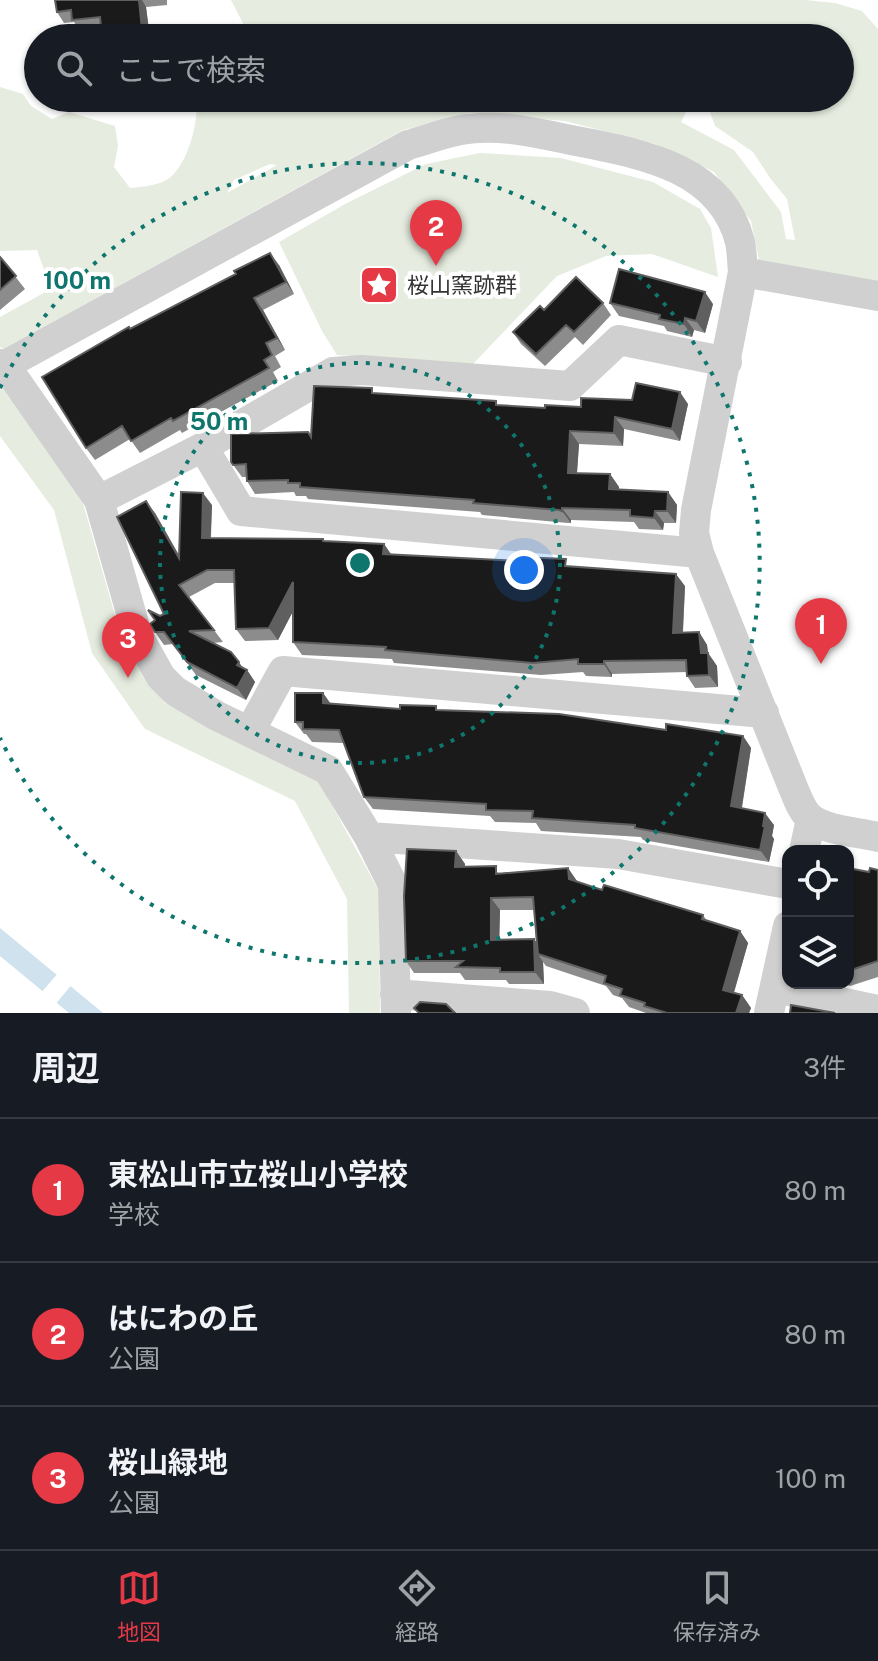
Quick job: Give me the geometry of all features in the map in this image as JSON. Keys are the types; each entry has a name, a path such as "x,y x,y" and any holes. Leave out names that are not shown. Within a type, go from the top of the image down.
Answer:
{"street":[{"path":"575,1013 550,1006 396,1003 393,885 369,837 328,770 217,716 175,691 161,677 137,634 99,500 3,365 408,145 462,129 497,128 560,138 633,152 685,171 711,192 727,213 740,241 743,272 696,510 694,533 699,553 794,790 811,819 878,837"},
{"path":"743,272 878,296"},
{"path":"99,500 203,447 333,372 362,370 570,386 619,340 727,362"},
{"path":"203,447 241,511 699,553"},
{"path":"250,731 283,671 764,713"},
{"path":"805,845 811,819"},
{"path":"369,837 618,854 782,883"},
{"path":"782,954 772,1000 878,1010"}],"shaded area":[{"path":"231,0 805,0 835,3 862,11 878,29 878,287 760,265 751,221 714,172 655,144 565,121 471,113 403,130 3,349 0,347 0,317 51,289 37,250 0,251 0,87 23,94 24,112 41,112 52,119 69,112 115,126 118,146 114,167 130,188 163,182 172,176 184,160 196,112 686,112 681,122 734,150 781,212 786,239 795,240 787,199 753,152 715,126 710,112 854,112 854,24 243,24","holes":["270,164 277,165 227,193 234,180"]},
{"path":"480,153 561,158 653,182 700,209 711,228 718,277 652,254 606,256 557,276 473,364 337,355 279,242 347,203 426,164"},
{"path":"0,384 80,493 123,643 165,703 317,778 379,891 380,1013 349,1013 347,899 295,801 145,729 92,653 54,510 0,436"}],"water":[{"path":"0,928 103,1013 69,1013 0,956"}],"pier":[{"path":"59,972 73,983 54,1006 40,994"}],"building":[{"path":"55,0 139,0 141,24 101,24 100,17 72,20 71,10 57,12"},
{"path":"270,253 286,282 254,298 277,338 266,343 272,355 264,360 269,368 131,441 122,426 86,448 42,377"},
{"path":"0,257 16,276 0,290"},
{"path":"619,269 705,292 696,321 685,318 684,324 659,319 660,315 610,303"},
{"path":"576,277 603,303 574,332 566,325 536,354 513,332 540,306 544,310"},
{"path":"636,383 680,392 672,429 615,417 614,433 570,431 568,473 610,474 609,489 668,492 667,511 655,511 654,518 630,516 630,510 562,508 562,511 473,503 474,500 300,487 300,483 288,483 288,480 247,481 246,464 233,465 231,462 231,434 308,432 311,437 314,386 372,388 372,393 496,401 496,405 545,408 545,405 581,407 581,398 632,400"},
{"path":"181,492 203,493 202,538 323,539 384,544 383,554 519,561 519,557 566,559 565,566 676,574 673,633 699,632 701,653 708,653 709,675 687,676 686,660 578,664 578,659 533,663 385,650 386,647 293,642 293,582 269,628 236,629 234,570 207,570 179,585 214,630 189,631 231,652 239,662 237,665 247,670 237,688 187,662 164,632 155,632 150,624 155,620 148,610 160,616 164,614 117,517 146,501 179,558"},
{"path":"295,693 323,693 323,703 400,709 400,705 436,706 436,710 559,714 666,730 666,724 743,736 731,806 765,813 760,850 635,828 635,825 532,818 533,811 486,810 486,804 364,797 339,730 303,729 303,722 295,722"},
{"path":"407,849 456,851 455,867 496,866 496,874 568,868 569,879 602,890 604,885 703,915 702,919 740,931 723,990 742,995 736,1013 667,1013 620,995 622,989 604,983 606,976 538,954 533,897 491,898 491,940 534,939 535,972 456,967 463,961 406,961 404,896"},
{"path":"854,869 878,870 878,961 854,969"},
{"path":"420,1002 446,1004 455,1013 419,1013 414,1008"},
{"path":"791,1005 835,1013 790,1013"}],"place":[{"name":"はにわの丘","path":"436,266"},
{"name":"桜山窯跡群","path":"379,285"},
{"name":"東松山市立桜山小学校","path":"821,664"},
{"name":"桜山緑地","path":"128,678"}]}
